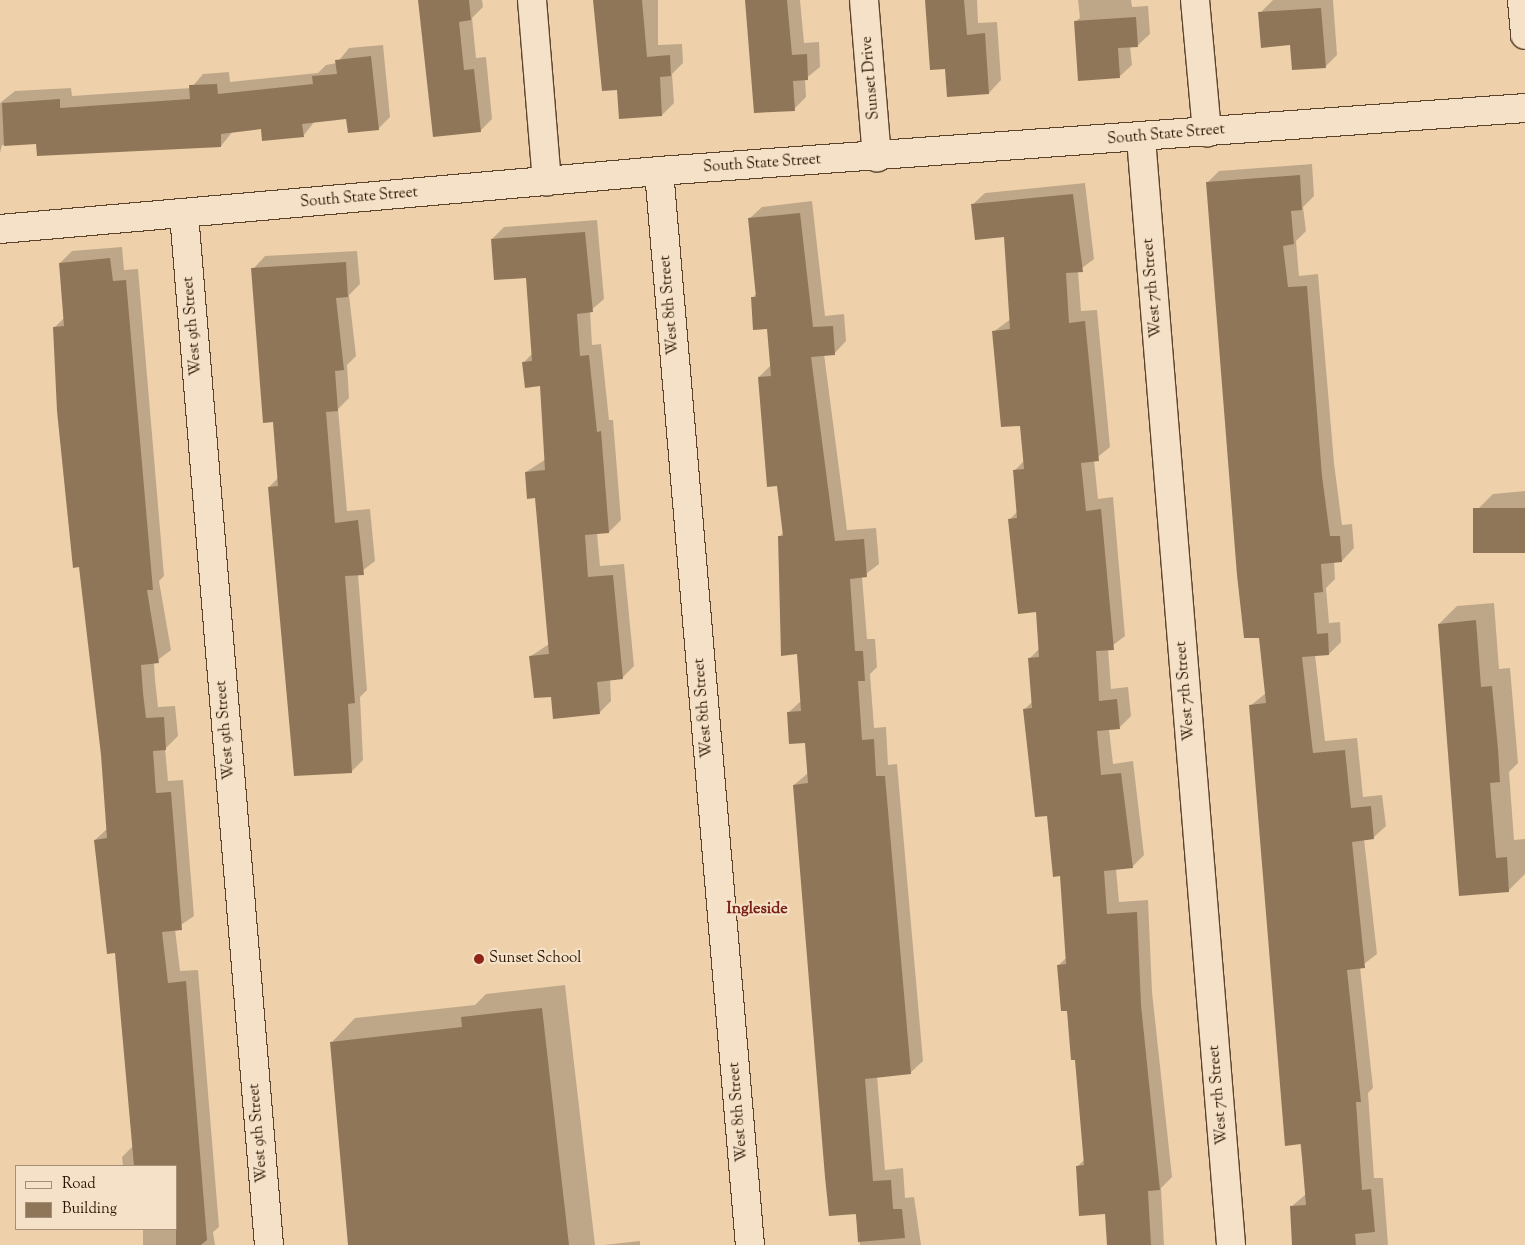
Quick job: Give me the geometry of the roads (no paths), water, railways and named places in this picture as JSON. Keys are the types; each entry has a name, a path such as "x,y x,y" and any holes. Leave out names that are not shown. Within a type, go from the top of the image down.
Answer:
{"street":[{"path":"532,0 547,181"},
{"name":"Sunset Drive","path":"864,0 877,157"},
{"path":"1195,0 1207,132"},
{"path":"1522,0 1525,35"},
{"name":"South State Street","path":"0,229 659,171 1141,138 1525,108"},
{"name":"West 7th Street","path":"1141,138 1231,1245"},
{"name":"West 8th Street","path":"659,171 750,1245"},
{"name":"West 9th Street","path":"184,214 269,1245"}],"place":[{"name":"Sunset School","path":"479,959"}],"district":[{"name":"Ingleside","path":"757,910"}]}
